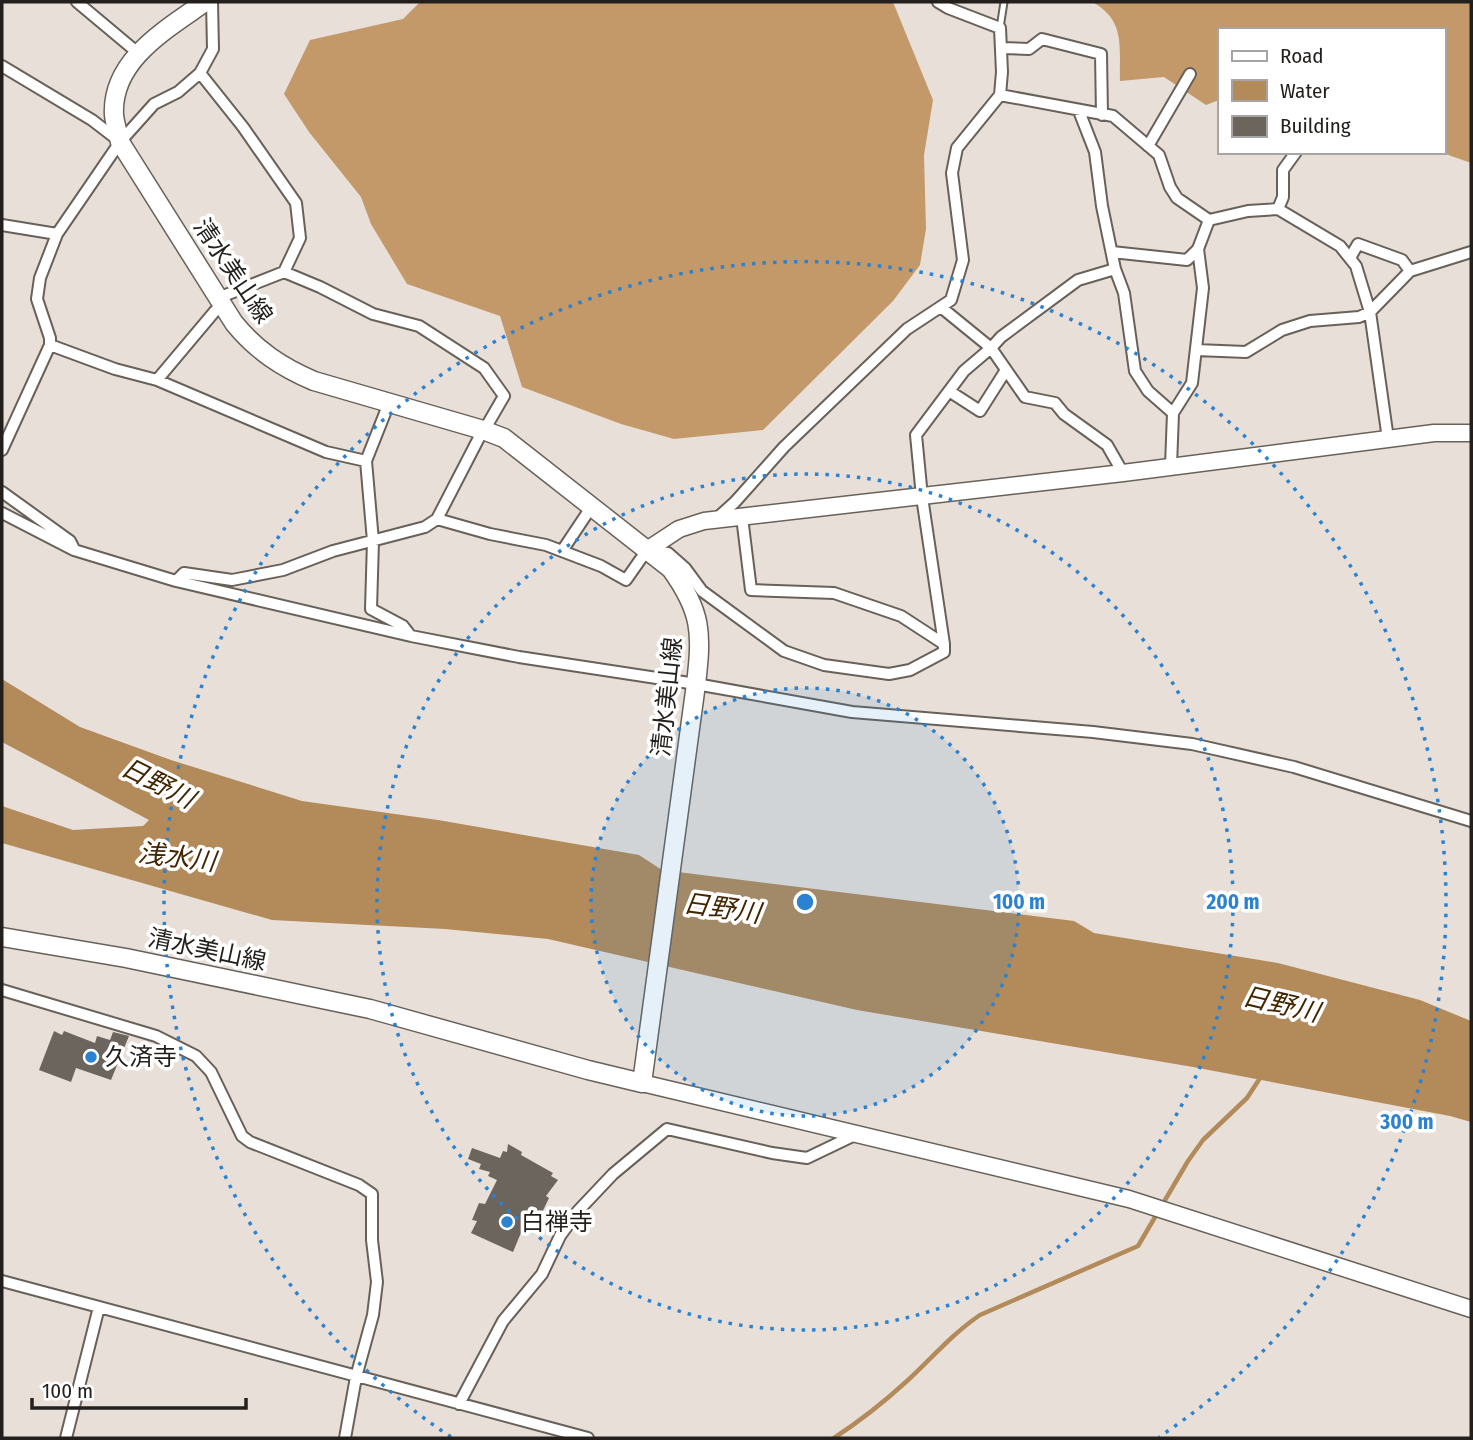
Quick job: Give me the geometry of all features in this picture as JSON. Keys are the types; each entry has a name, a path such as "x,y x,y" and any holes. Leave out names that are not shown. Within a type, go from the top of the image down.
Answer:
{"main road":[{"name":"清水美山線","path":"2,937 126,958 370,1009 642,1083 701,644 698,618 687,591 671,569 504,439 484,429 314,381 290,371 250,342 221,302 120,142 114,115 116,95 132,59 151,40 205,2"}],"street":[{"path":"77,2 138,53"},
{"path":"2,450 50,345 37,299 40,278 57,234 120,142 153,104 178,92 200,73 213,49 212,2"},
{"path":"715,520 736,502 784,447 898,338 951,300 964,261 952,173 957,148 1000,95 1001,48 1000,28 938,2"},
{"path":"1001,48 1029,49 1042,39 1101,54 1102,115"},
{"path":"2,66 92,120 120,142"},
{"path":"157,380 221,302 284,272 300,238 296,203 243,127 200,73"},
{"path":"1148,146 1190,74"},
{"path":"1000,95 1113,116 1159,155 1170,187 1177,198 1209,220 1248,211 1278,209 1340,246 1356,266 1370,312 1388,439"},
{"path":"1079,111 1095,152 1102,206 1115,270 1124,292 1135,371 1148,391 1172,413"},
{"path":"1278,209 1283,197 1283,170 1295,154"},
{"path":"1112,252 1187,260 1198,249 1209,220"},
{"path":"2,225 57,234"},
{"path":"1350,258 1358,244 1402,260 1410,271"},
{"path":"1171,467 1172,413 1192,383 1203,288 1198,249"},
{"path":"1196,350 1246,352 1282,330 1310,321 1359,317 1370,312 1410,271 1471,252"},
{"path":"647,550 668,553 685,568 702,591 784,651 824,665 889,674 911,670 944,652 916,435 964,371 1001,337 1077,280 1115,270"},
{"path":"176,581 184,573 232,580 257,575 283,569 333,551 425,527 437,519 504,396 484,368 419,326 373,314 284,272"},
{"path":"942,308 991,348 1025,397 1055,403 1064,414 1107,445 1123,473"},
{"path":"50,345 115,369 157,380 326,452 366,461"},
{"path":"949,391 980,411 1006,370"},
{"path":"389,403 366,461 373,541 371,608 403,626 411,636"},
{"path":"437,519 490,534 546,545 601,566 626,580 647,550 680,529 715,520 1123,473 1434,433 1471,433"},
{"path":"2,492 71,541 75,550"},
{"path":"562,551 592,506"},
{"path":"2,513 75,550 176,581 411,636 695,691 852,712 1093,732 1192,744 1294,767 1471,821"},
{"path":"742,517 751,590 834,593 901,616 944,644"},
{"path":"2,990 156,1036 196,1056 211,1072 242,1136 250,1142 359,1185 372,1195 372,1240 377,1282 373,1315 356,1377 345,1438"},
{"path":"642,1083 1129,1199 1471,1309"},
{"path":"459,1404 503,1321 542,1274 560,1237 578,1211 612,1174 667,1129 772,1153 807,1157 857,1134"},
{"path":"2,1281 587,1438"},
{"path":"66,1438 99,1307"}],"lane":[{"path":"1000,28 1004,2"}],"shaded area":[{"path":"420,2 893,2 933,100 924,155 926,229 920,265 893,301 763,430 674,439 621,424 522,387 500,316 407,284 371,224 361,197 309,132 284,94 310,40 403,19"},
{"path":"1092,2 1471,2 1471,163 1445,154 1445,28 1218,28 1218,100 1206,105 1164,77 1120,81 1120,46 1116,26 1103,9"}],"water":[{"path":"2,679 80,727 171,760 302,801 438,820 639,855 662,870 1074,921 1094,933 1278,963 1420,1000 1471,1021 1471,1122 1193,1067 857,1010 548,939 445,929 272,920 2,843 2,806 73,830 143,826 149,820 2,742"}],"building":[{"path":"54,1031 62,1035 64,1031 95,1043 97,1036 110,1040 113,1032 129,1036 111,1080 76,1068 71,1082 39,1070"},
{"path":"508,1144 522,1152 521,1155 553,1173 551,1176 558,1180 546,1196 549,1198 538,1221 528,1216 513,1252 471,1233 477,1221 472,1220 479,1203 485,1204 497,1180 488,1176 490,1172 479,1169 481,1164 468,1159 472,1148 500,1158 503,1151 507,1152"}],"waterway":[{"path":"834,1438 890,1396 951,1338 980,1315 1138,1246 1203,1140 1247,1098 1262,1075"}],"place":[{"name":"久済寺","path":"91,1057"},
{"name":"白禅寺","path":"507,1222"}],"water label":[{"name":"日野川","path":"158,783"},
{"name":"浅水川","path":"177,857"},
{"name":"日野川","path":"722,908"},
{"name":"日野川","path":"1281,1004"}]}
